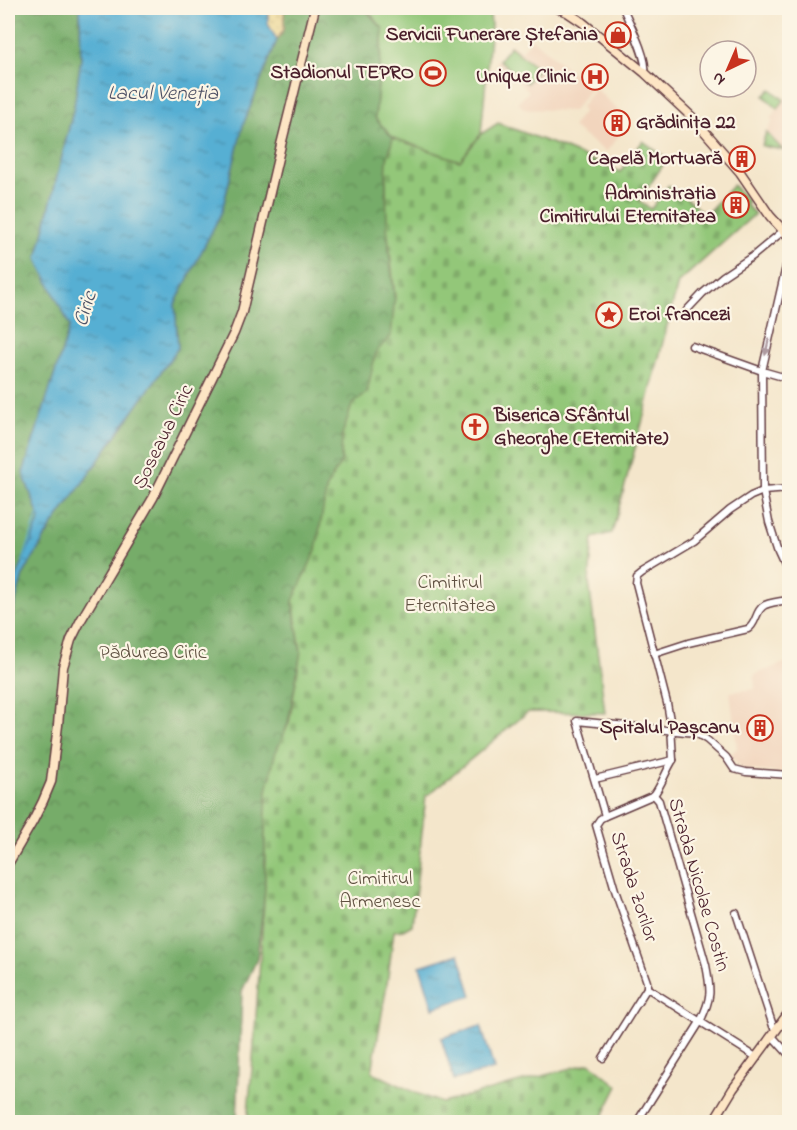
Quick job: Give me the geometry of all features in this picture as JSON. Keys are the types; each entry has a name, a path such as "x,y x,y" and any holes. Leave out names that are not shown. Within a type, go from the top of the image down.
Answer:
{"street":[{"name":"Șoseaua Ciric","path":"8,864 33,821 51,782 63,667 71,640 153,498 234,333 242,312 315,8"},
{"path":"557,8 575,17 645,73 693,118 746,179 770,216 787,235 712,284 687,310"},
{"path":"623,8 646,66 645,73"},
{"path":"789,249 762,371 763,491 769,522 789,576"},
{"path":"692,346 789,379"},
{"path":"595,779 673,759 667,704 636,583 637,576 700,537 745,499 763,491 789,489"},
{"path":"654,654 697,640 748,629 752,627 760,609 766,604 789,600"},
{"name":"Strada Zorilor","path":"647,988 596,825 606,816 577,721 671,730"},
{"path":"671,730 696,733 726,757 734,769 789,775"},
{"name":"Strada Nicolae Costin","path":"637,1122 700,1022 708,1004 711,988 659,801 654,795 673,759"},
{"path":"606,816 654,795"},
{"path":"736,913 774,1033 789,1056"},
{"path":"603,1058 647,988 756,1057"},
{"path":"713,1122 789,1011"}],"shaded area":[{"path":"532,39 591,88 573,111 525,109 518,103 529,91 495,63 511,44 521,52"},
{"path":"595,88 630,122 606,152 572,127 583,112 581,107"},
{"path":"789,94 789,149 783,150 766,132 773,121 770,118"},
{"path":"789,661 789,774 743,769 730,755 737,748 730,692 755,689 754,675"}],"green space":[{"path":"8,8 80,8 81,59 74,107 37,259 70,326 23,473 40,519 12,589 8,608"},
{"name":"Pădurea Ciric","path":"284,8 364,8 383,29 375,118 393,138 387,163 386,185 389,249 395,302 392,338 368,392 352,406 343,437 341,464 327,487 317,551 293,604 301,653 288,724 275,757 265,837 265,891 257,959 242,991 237,1122 8,1122 8,630 23,575 50,529 178,348 175,304 222,211 243,125 277,40 284,29"},
{"name":"Stadionul TEPRO","path":"366,8 488,8 491,25 481,134 460,161 393,138 375,118 383,29"},
{"path":"510,46 538,69 527,83 499,60"},
{"path":"771,89 784,100 778,109 764,96"},
{"name":"Cimitirul Eternitatea","path":"498,123 620,172 643,141 667,159 639,201 651,209 668,186 705,215 733,185 748,201 745,204 755,214 678,283 612,533 593,538 589,582 605,713 528,712 426,795 412,925 403,930 394,931 372,1072 442,1103 590,1063 618,1086 600,1122 247,1122 265,888 267,791 275,754 289,723 301,651 293,601 316,550 327,486 341,462 342,435 352,405 367,392 376,352 391,336 395,297 387,226 387,160 393,138 460,161 481,134"},
{"path":"766,132 783,150 762,146"}],"sand":[{"path":"268,8 284,8 284,29 277,40 268,24"}],"water":[{"name":"Lacul Veneția","path":"80,8 268,8 268,24 277,40 243,125 222,211 175,304 178,348 50,529 23,575 8,629 8,608 12,589 40,519 23,473 70,326 37,259 74,107 81,59"},
{"path":"459,954 472,996 433,1008 420,966"},
{"path":"481,1026 494,1069 454,1080 441,1038"}],"waterway":[{"name":"Ciric","path":"23,562 38,515"}],"place":[{"name":"Servicii Funerare Ștefania","path":"618,35"},
{"name":"Stadionul TEPRO","path":"433,73"},
{"name":"Unique Clinic","path":"595,77"},
{"name":"Grădinița 22","path":"617,123"},
{"name":"Capelă Mortuară","path":"742,159"},
{"name":"Administrația Cimitirului Eternitatea","path":"736,205"},
{"name":"Eroi francezi","path":"609,315"},
{"name":"Biserica Sfântul Gheorghe (Eternitate)","path":"475,427"},
{"name":"Spitalul Pașcanu","path":"760,728"}],"park label":[{"name":"Cimitirul Armenesc","path":"380,890"}]}
